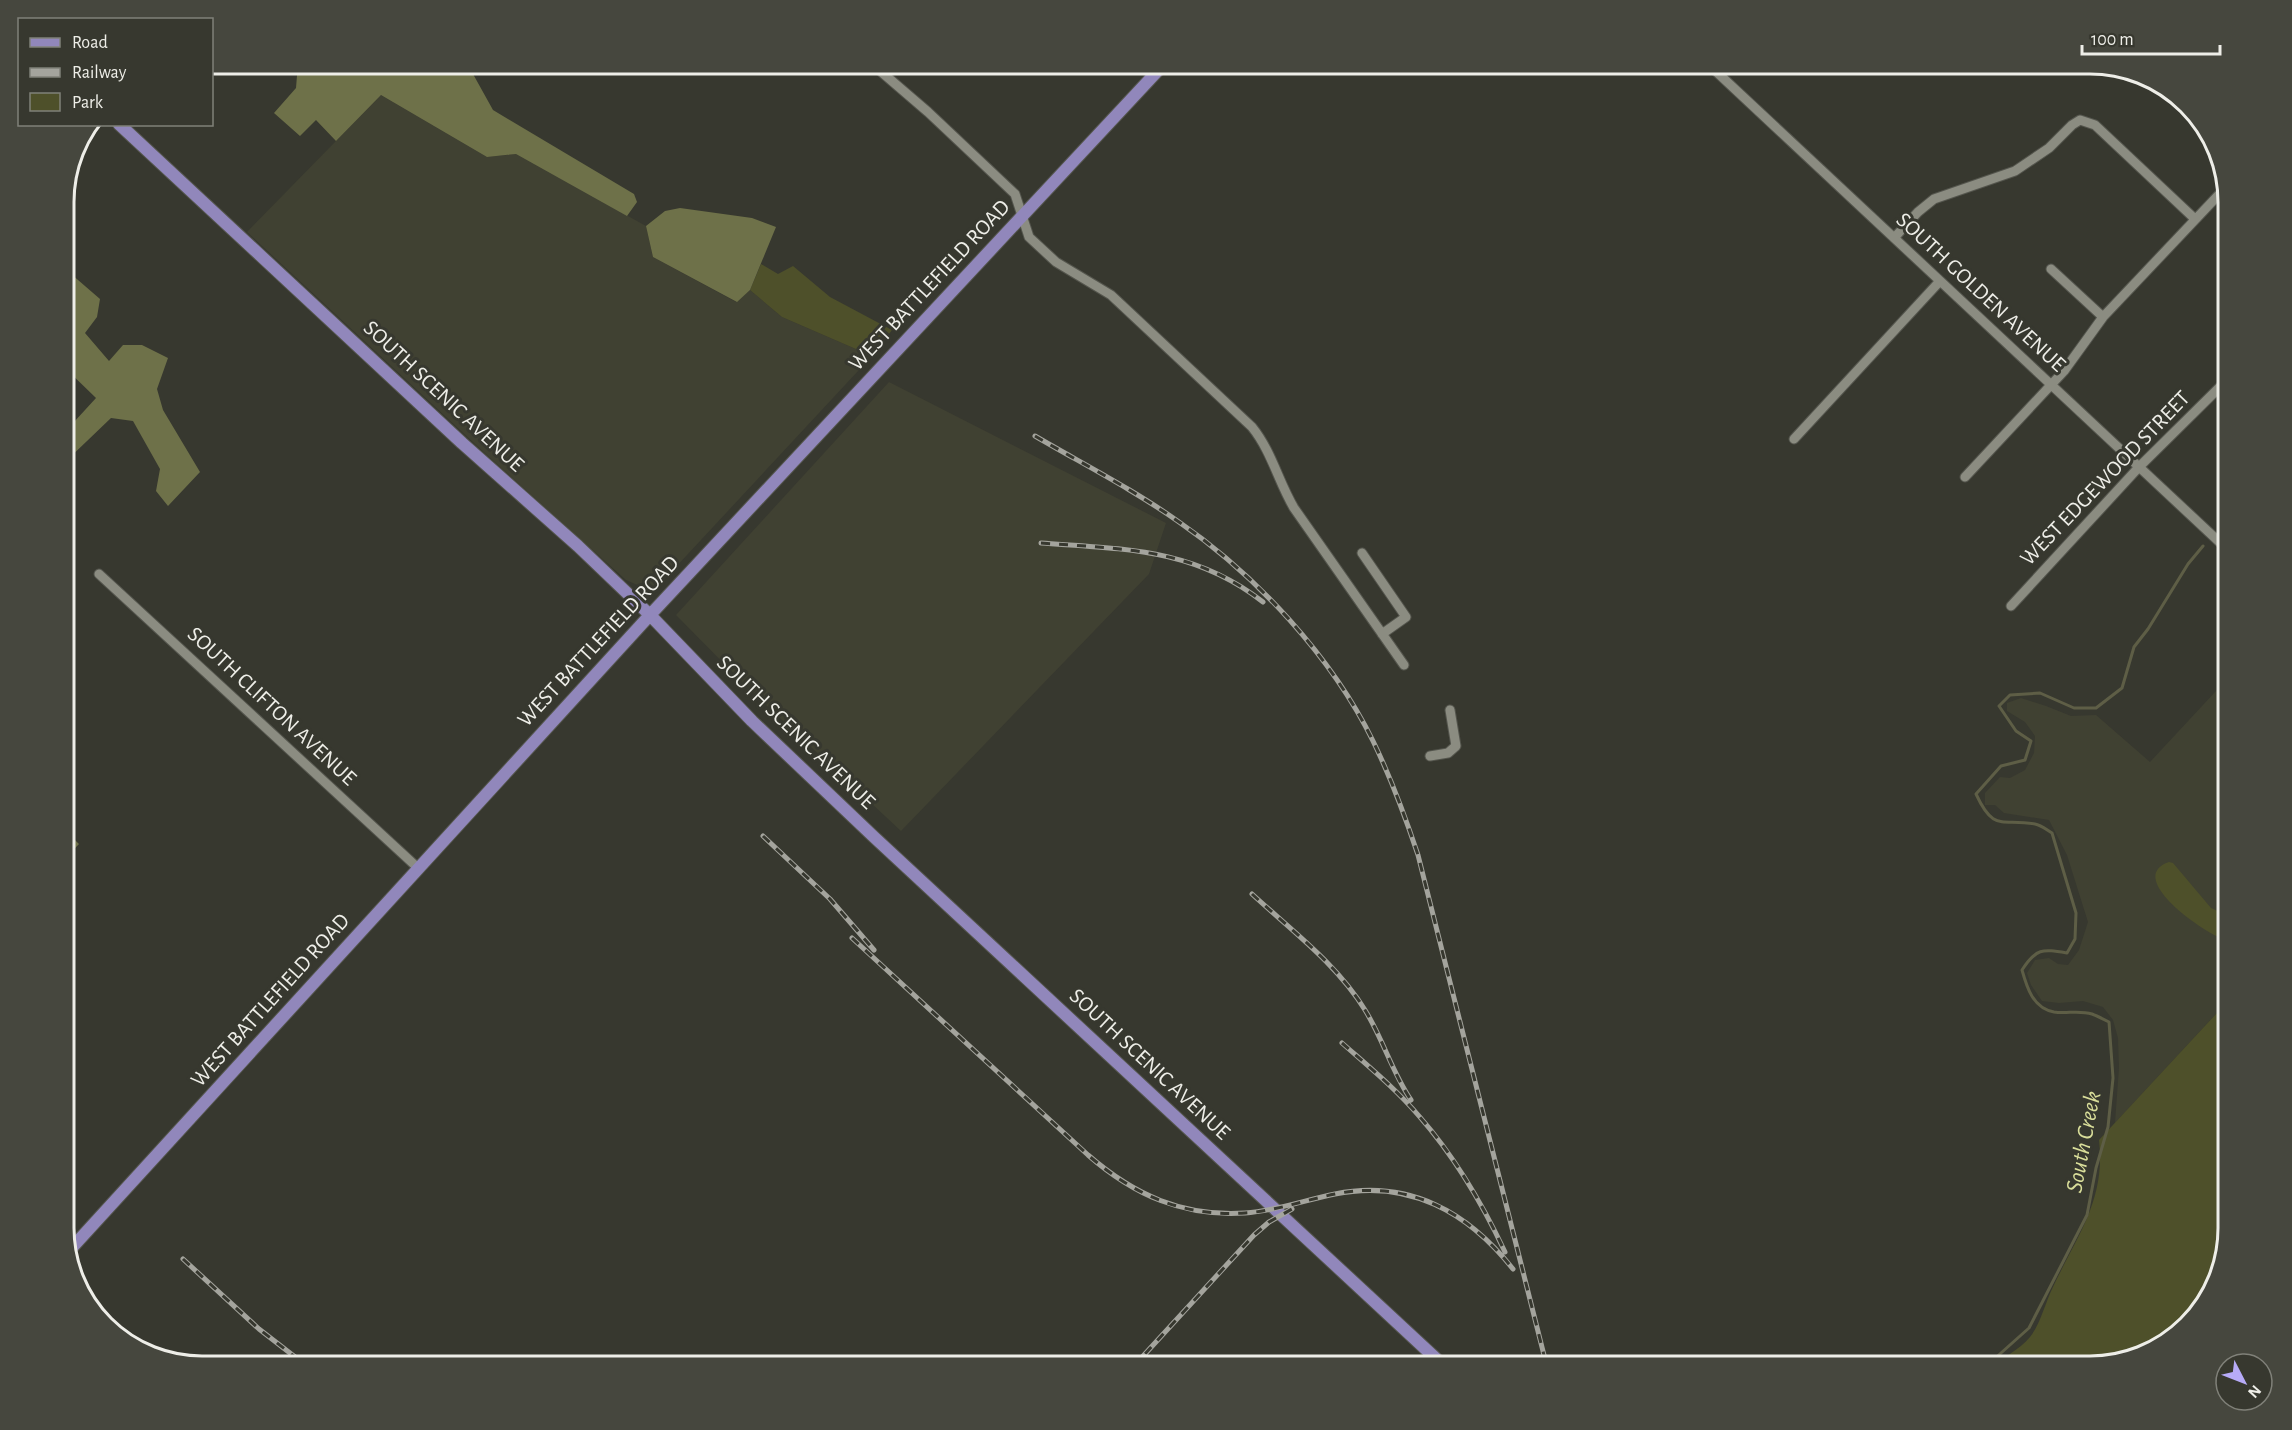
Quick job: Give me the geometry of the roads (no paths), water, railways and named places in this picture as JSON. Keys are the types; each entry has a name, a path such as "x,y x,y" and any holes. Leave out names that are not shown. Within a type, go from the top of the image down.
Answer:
{"main road":[{"name":"WEST BATTLEFIELD ROAD","path":"75,1244 650,615 1155,74"},
{"name":"SOUTH SCENIC AVENUE","path":"121,126 462,443 578,546 650,615 752,720 866,829 1433,1356"}],"street":[{"path":"884,74 1015,194 1029,237 1056,262 1112,294 1252,427 1268,450 1294,508 1404,665"},
{"name":"SOUTH GOLDEN AVENUE","path":"1719,74 2218,540"},
{"path":"1894,238 1918,212 1934,199 2015,171 2049,148 2076,122 2085,120 2095,124 2195,219"},
{"path":"1965,477 2074,358 2103,316 2218,195"},
{"path":"2051,269 2103,316"},
{"path":"1794,439 1940,281"},
{"name":"WEST EDGEWOOD STREET","path":"2011,606 2139,467 2218,389"},
{"path":"1362,553 1407,616 1382,634"},
{"name":"SOUTH CLIFTON AVENUE","path":"99,574 418,868"},
{"path":"1430,756 1448,753 1456,746 1450,710"}],"waterway":[{"name":"South Creek","path":"1998,1356 2029,1328 2087,1215 2096,1168 2108,1127 2113,1078 2109,1022 2087,1013 2047,1010 2032,996 2022,970 2031,958 2040,952 2067,953 2075,939 2076,913 2052,833 2035,824 1994,819 1982,806 1976,794 2001,766 2025,760 2031,741 2016,731 1999,706 2010,695 2040,693 2074,708 2096,708 2122,688 2134,647 2148,629 2188,564 2203,546"}],"railway":[{"path":"1035,436 1162,510 1208,543 1263,592 1290,620 1314,649 1356,710 1386,769 1418,855 1544,1356"},
{"path":"1041,543 1130,550 1184,561 1237,584 1263,602"},
{"path":"763,836 830,899 874,950"},
{"path":"1252,894 1313,948 1354,993 1371,1021 1411,1100"},
{"path":"852,938 1088,1155 1123,1182 1142,1192 1180,1207 1222,1213 1245,1213 1268,1210 1335,1194 1388,1191 1435,1204 1456,1216 1477,1231 1513,1269"},
{"path":"1342,1043 1401,1096 1432,1132 1467,1181 1505,1252"},
{"path":"1143,1356 1254,1235 1269,1222 1292,1209"},
{"path":"183,1259 259,1329 294,1356"}]}
